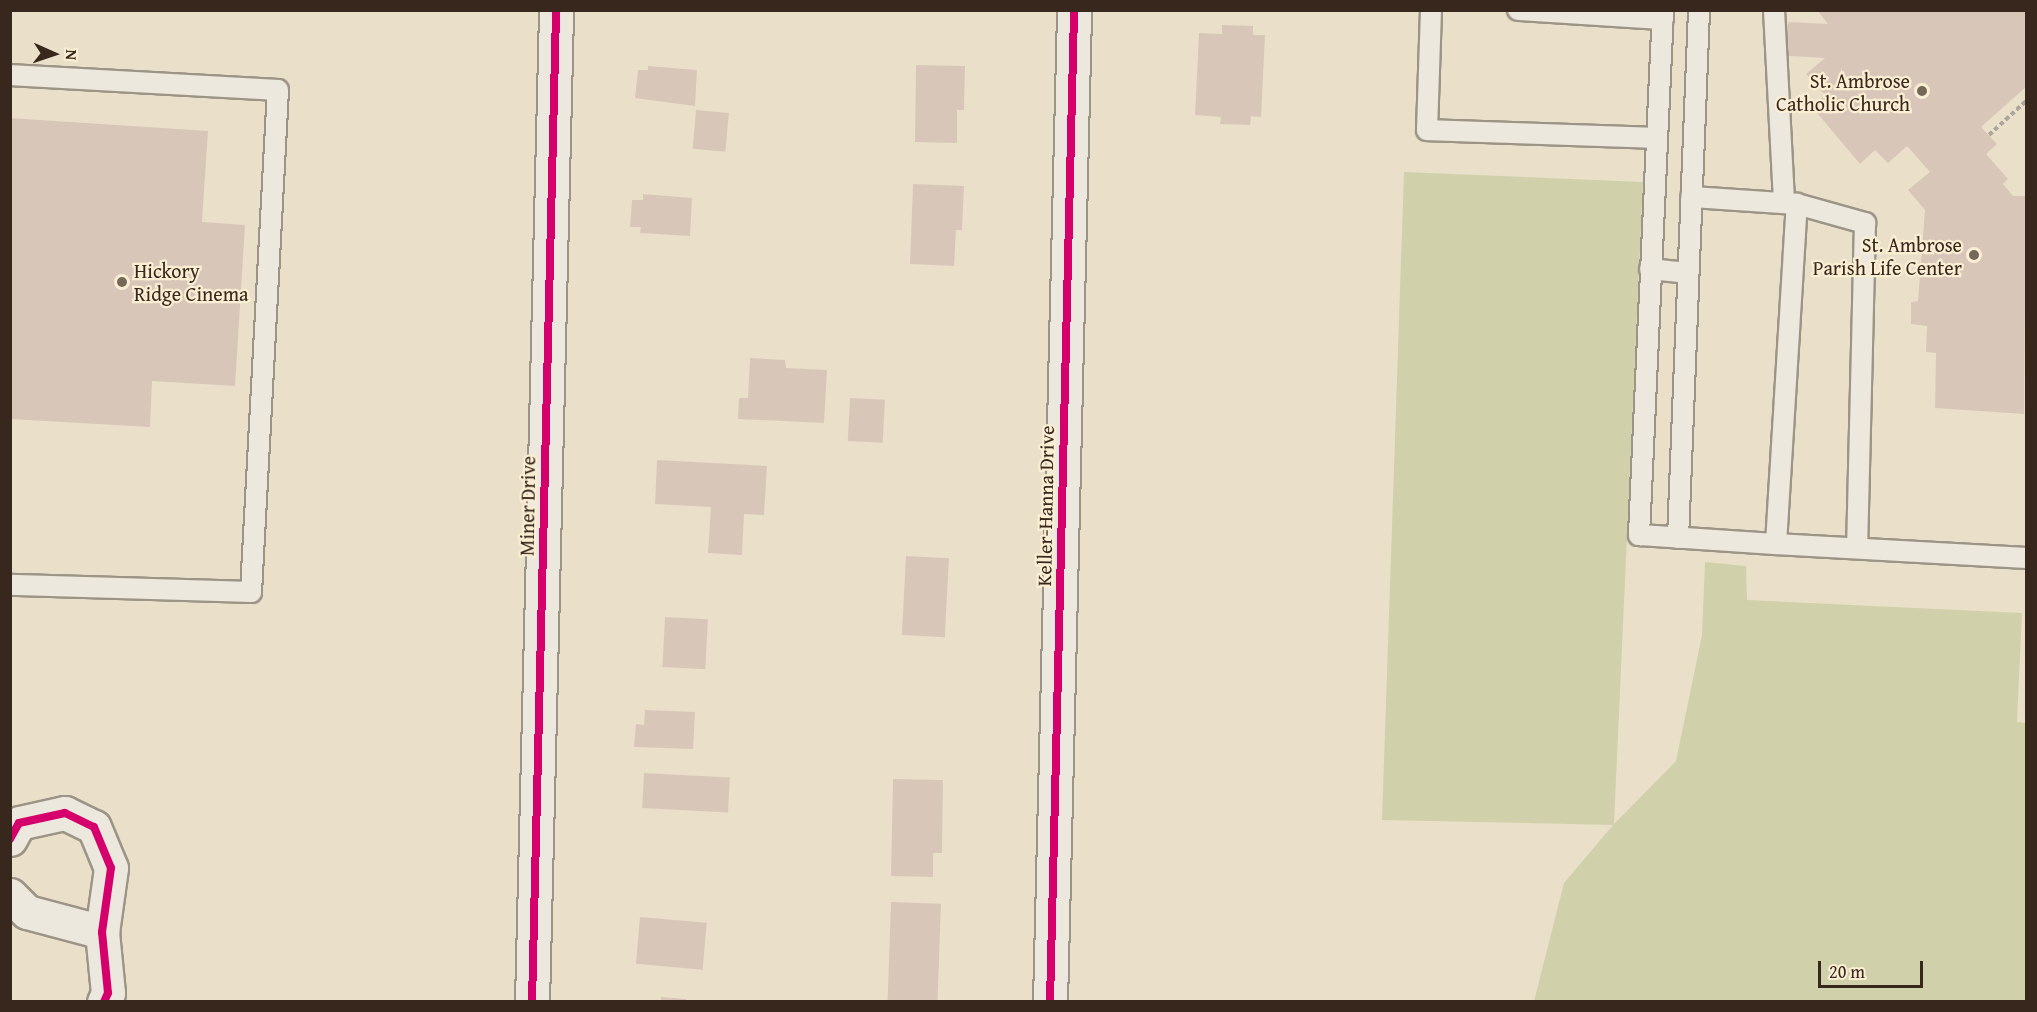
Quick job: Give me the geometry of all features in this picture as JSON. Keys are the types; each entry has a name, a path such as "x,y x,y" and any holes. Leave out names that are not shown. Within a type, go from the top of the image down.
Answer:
{"street":[{"name":"Miner Drive","path":"532,1002 556,10"},
{"name":"Keller-Hanna Drive","path":"1050,1002 1074,10"},
{"path":"10,839 19,824 64,813 94,827 111,868 102,932 108,993 104,1002"},
{"path":"10,895 27,912 102,932"}],"lane":[{"path":"1431,10 1427,130 1656,138"},
{"path":"1518,10 1663,15 1639,535 2026,558"},
{"path":"1678,538 1699,10"},
{"path":"1774,10 1791,204 1776,544"},
{"path":"10,75 278,90 251,592 10,585"},
{"path":"1691,197 1791,204 1864,223 1857,548"},
{"path":"1650,269 1687,273"}],"path":[{"path":"1989,135 2026,101"}],"green space":[{"path":"1404,172 1643,182 1614,824 1676,761 1702,635 1705,562 1746,566 1747,600 2022,613 2017,722 2026,723 2026,1001 1534,1001 1564,883 1613,825 1382,820"}],"building":[{"path":"1817,10 2026,10 2026,87 1981,127 1997,144 1986,154 2008,179 2003,184 2013,196 2026,196 2024,414 1935,408 1936,353 1926,352 1927,326 1911,324 1911,302 1918,301 1925,210 1908,190 1930,172 1907,146 1888,163 1875,150 1860,164 1812,107 1825,95 1806,74 1825,58 1789,56 1780,38 1789,22 1828,24"},
{"path":"1222,25 1253,26 1253,35 1265,35 1261,117 1251,116 1250,125 1220,124 1221,117 1195,115 1199,33 1222,34"},
{"path":"916,65 965,66 964,110 957,110 957,143 915,142"},
{"path":"648,66 697,70 695,106 635,98 638,70 648,70"},
{"path":"696,110 729,113 725,152 693,149"},
{"path":"10,118 208,131 202,222 245,225 235,386 152,381 150,427 10,419"},
{"path":"913,184 964,186 962,230 956,230 954,266 910,264"},
{"path":"643,194 692,198 690,236 640,233 641,227 630,227 632,200 643,200"},
{"path":"750,358 785,360 786,368 827,370 824,423 738,419 739,398 748,398"},
{"path":"850,398 885,400 883,443 848,441"},
{"path":"657,460 767,466 764,515 744,514 742,555 708,553 711,507 655,504"},
{"path":"906,556 949,558 945,637 902,635"},
{"path":"665,617 708,619 705,669 662,667"},
{"path":"645,710 695,712 693,749 634,747 636,724 644,725"},
{"path":"644,773 730,778 728,812 642,808"},
{"path":"893,779 943,780 942,853 933,853 933,877 891,876"},
{"path":"891,902 941,904 938,1002 888,1002"},
{"path":"640,917 707,923 703,970 636,964"},
{"path":"661,997 686,999 686,1002 661,1002"}],"cycle path":[{"path":"532,1002 556,10"},
{"path":"1050,1002 1074,10"},
{"path":"10,839 19,823 65,813 94,827 111,868 102,932 108,993 104,1002"}],"place":[{"name":"St. Ambrose Catholic Church","path":"1922,91"},
{"name":"St. Ambrose Parish Life Center","path":"1974,255"},
{"name":"Hickory Ridge Cinema","path":"122,282"}]}
